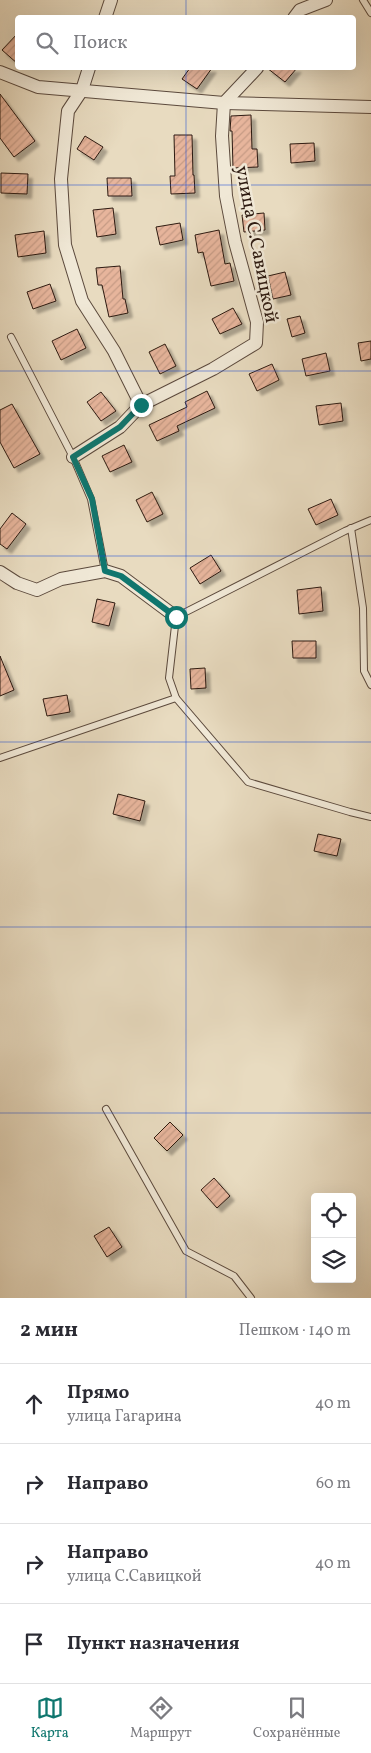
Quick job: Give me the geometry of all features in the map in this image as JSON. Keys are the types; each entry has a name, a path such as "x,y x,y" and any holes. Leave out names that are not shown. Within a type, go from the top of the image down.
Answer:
{"street":[{"path":"106,15 111,0"},
{"path":"296,15 300,10 326,0"},
{"path":"88,70 82,90 68,112 61,179 66,245 82,301 114,350 141,405"},
{"path":"224,103 254,70"},
{"path":"0,72 38,87 224,103 371,108"},
{"name":"улица С.Савицкой","path":"73,457 120,427 141,405 213,369 256,343 257,322 235,242 226,196 222,136 224,103"},
{"path":"0,572 18,583 37,590 61,579 105,571 121,576 176,617"}],"lane":[{"path":"363,0 371,13"},
{"path":"11,337 73,457 92,499 105,571"},
{"path":"371,520 176,617 169,678 176,698 248,782 371,817"},
{"path":"352,528 363,608 364,671 371,685"},
{"path":"0,758 176,698"},
{"path":"106,1109 186,1252 234,1276 251,1298"}],"building":[{"path":"15,36 15,61 2,50"},
{"path":"189,70 211,70 197,89 182,79"},
{"path":"270,70 295,70 285,82"},
{"path":"0,94 35,141 14,157 0,138"},
{"path":"251,115 252,149 257,149 258,167 233,168 232,131 230,131 231,116"},
{"path":"174,135 192,135 195,193 171,194 170,176 175,176"},
{"path":"85,136 103,147 94,160 77,149"},
{"path":"314,143 315,161 291,163 290,144"},
{"path":"1,173 28,174 27,194 1,193"},
{"path":"107,178 131,178 132,196 108,196"},
{"path":"113,208 116,234 97,237 93,210"},
{"path":"264,213 265,230 244,232 242,215"},
{"path":"180,223 183,240 160,245 156,227"},
{"path":"219,230 225,264 230,263 234,281 211,286 203,252 198,253 195,235"},
{"path":"44,231 46,253 18,257 15,235"},
{"path":"120,266 123,299 125,299 128,313 109,317 102,285 98,285 96,268"},
{"path":"285,272 291,295 273,299 268,276"},
{"path":"50,284 56,301 33,309 27,292"},
{"path":"233,308 242,324 220,334 212,319"},
{"path":"300,316 305,333 292,337 287,319"},
{"path":"77,329 86,348 61,360 52,341"},
{"path":"371,341 371,359 361,361 358,343"},
{"path":"165,344 176,366 160,374 149,352"},
{"path":"326,353 330,371 306,376 302,359"},
{"path":"272,364 279,380 257,391 249,374"},
{"path":"207,391 215,408 177,426 179,431 157,441 149,425 187,407 185,402"},
{"path":"101,392 116,411 101,421 87,402"},
{"path":"341,403 343,421 319,425 316,406"},
{"path":"12,404 40,454 14,468 0,442 0,410"},
{"path":"124,445 132,462 110,472 102,456"},
{"path":"152,492 163,514 147,522 136,500"},
{"path":"331,499 338,515 316,525 308,509"},
{"path":"12,513 26,524 7,549 0,544 0,529"},
{"path":"211,555 221,571 200,584 190,568"},
{"path":"321,587 323,611 299,614 297,590"},
{"path":"97,599 115,603 109,626 92,622"},
{"path":"292,641 316,641 316,658 293,658"},
{"path":"0,656 14,690 0,696"},
{"path":"205,668 206,688 191,689 190,669"},
{"path":"67,695 70,712 47,716 43,699"},
{"path":"118,794 145,801 140,821 113,814"},
{"path":"318,834 341,839 337,856 314,851"},
{"path":"170,1122 183,1135 167,1151 154,1138"},
{"path":"214,1178 230,1196 217,1208 201,1190"},
{"path":"109,1227 122,1247 107,1257 94,1236"}],"route":[{"path":"141,405 120,427 73,457 92,499 105,571 121,576 176,617"}]}
